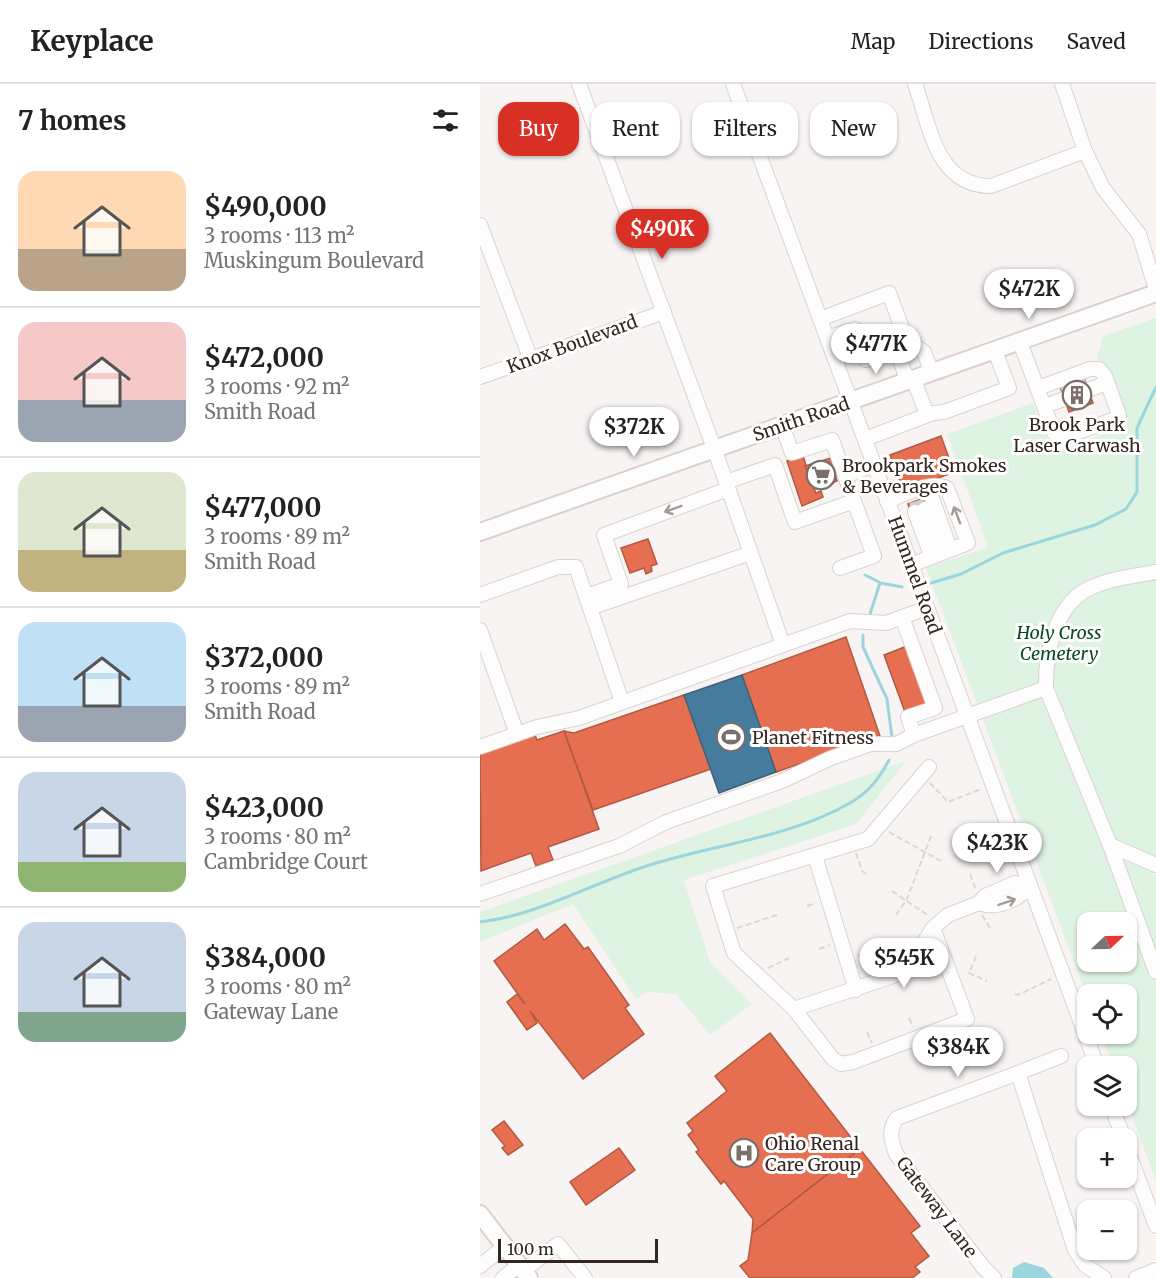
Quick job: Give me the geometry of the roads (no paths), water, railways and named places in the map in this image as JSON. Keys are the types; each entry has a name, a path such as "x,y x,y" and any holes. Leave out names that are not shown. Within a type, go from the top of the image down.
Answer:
{"main road":[{"name":"Smith Road","path":"480,532 714,448 911,381 1156,291"},
{"path":"480,1214 524,1271"}],"street":[{"path":"579,84 714,448 783,645"},
{"name":"Hummel Road","path":"733,84 1093,1056"},
{"path":"915,84 942,160 951,173 965,181 978,186 991,186 1085,151"},
{"path":"1062,84 1085,151 1103,188 1139,234 1156,291"},
{"path":"480,225 531,360"},
{"path":"820,319 889,293 911,381 927,415"},
{"name":"Knox Boulevard","path":"480,377 664,312"},
{"path":"827,338 855,329 866,360 911,343 924,352 932,373"},
{"path":"1020,342 1057,437 1062,438 1119,415 1106,380 1099,369 1090,369 1042,398"},
{"path":"865,439 927,415 944,412 1009,388 994,351"},
{"path":"1087,387 1106,380"},
{"path":"1042,398 1063,395"},
{"path":"782,425 792,453 832,440 874,556 840,568"},
{"path":"588,602 621,584 604,535 775,465 795,522 854,501"},
{"path":"845,477 874,465"},
{"path":"887,501 919,499 942,486 947,488 968,543 911,565"},
{"path":"919,499 941,553"},
{"path":"588,602 751,553"},
{"path":"480,595 564,566 576,567 622,702"},
{"path":"1156,573 1120,578 1091,587 1074,598 1061,616 1052,639 1046,688 1110,845 1156,972"},
{"path":"480,747 517,734 579,718 850,621 882,624 927,608"},
{"path":"902,617 935,708 908,717 914,735"},
{"path":"480,630 517,734"},
{"path":"480,894 619,846 666,822 782,781 831,758 871,744 896,744 914,735 1046,688"},
{"path":"929,766 868,839 713,886 734,953 794,1009 833,1059 841,1064 968,1019 933,928"},
{"path":"1110,845 1156,865"},
{"path":"815,856 856,990"},
{"path":"794,1009 889,979 905,969 933,928 957,910 979,903 988,907 1000,904 1020,897 1030,886"},
{"name":"Gateway Lane","path":"994,1278 983,1267 896,1154 890,1136 892,1125 897,1118 1061,1056"},
{"path":"1018,1073 1075,1250 1085,1265 1104,1278"},
{"path":"1137,1175 1156,1226"},
{"path":"503,1278 524,1271 558,1244 585,1278"},
{"path":"480,1266 505,1246"},
{"path":"1136,1278 1156,1270"}],"water":[{"path":"1024,1262 1044,1268 1053,1278 1012,1278 1013,1268"}],"waterway":[{"path":"931,583 961,574 1003,553 1095,525 1126,509 1137,492 1137,428 1156,387"},
{"path":"865,575 879,582"},
{"path":"870,614 880,583 902,587"},
{"path":"863,635 863,647 887,699 892,738"},
{"path":"480,922 546,905 653,864 779,832 827,815 868,790 889,760"}],"tunnel":[{"path":"1062,392 1086,383"},
{"path":"916,501 919,511"}],"place":[{"name":"Brook Park Laser Carwash","path":"1077,395"},
{"name":"Brookpark Smokes & Beverages","path":"821,475"},
{"name":"Planet Fitness","path":"731,737"},
{"name":"Ohio Renal Care Group","path":"744,1153"}],"park label":[{"name":"Holy Cross Cemetery","path":"1059,642"}]}
